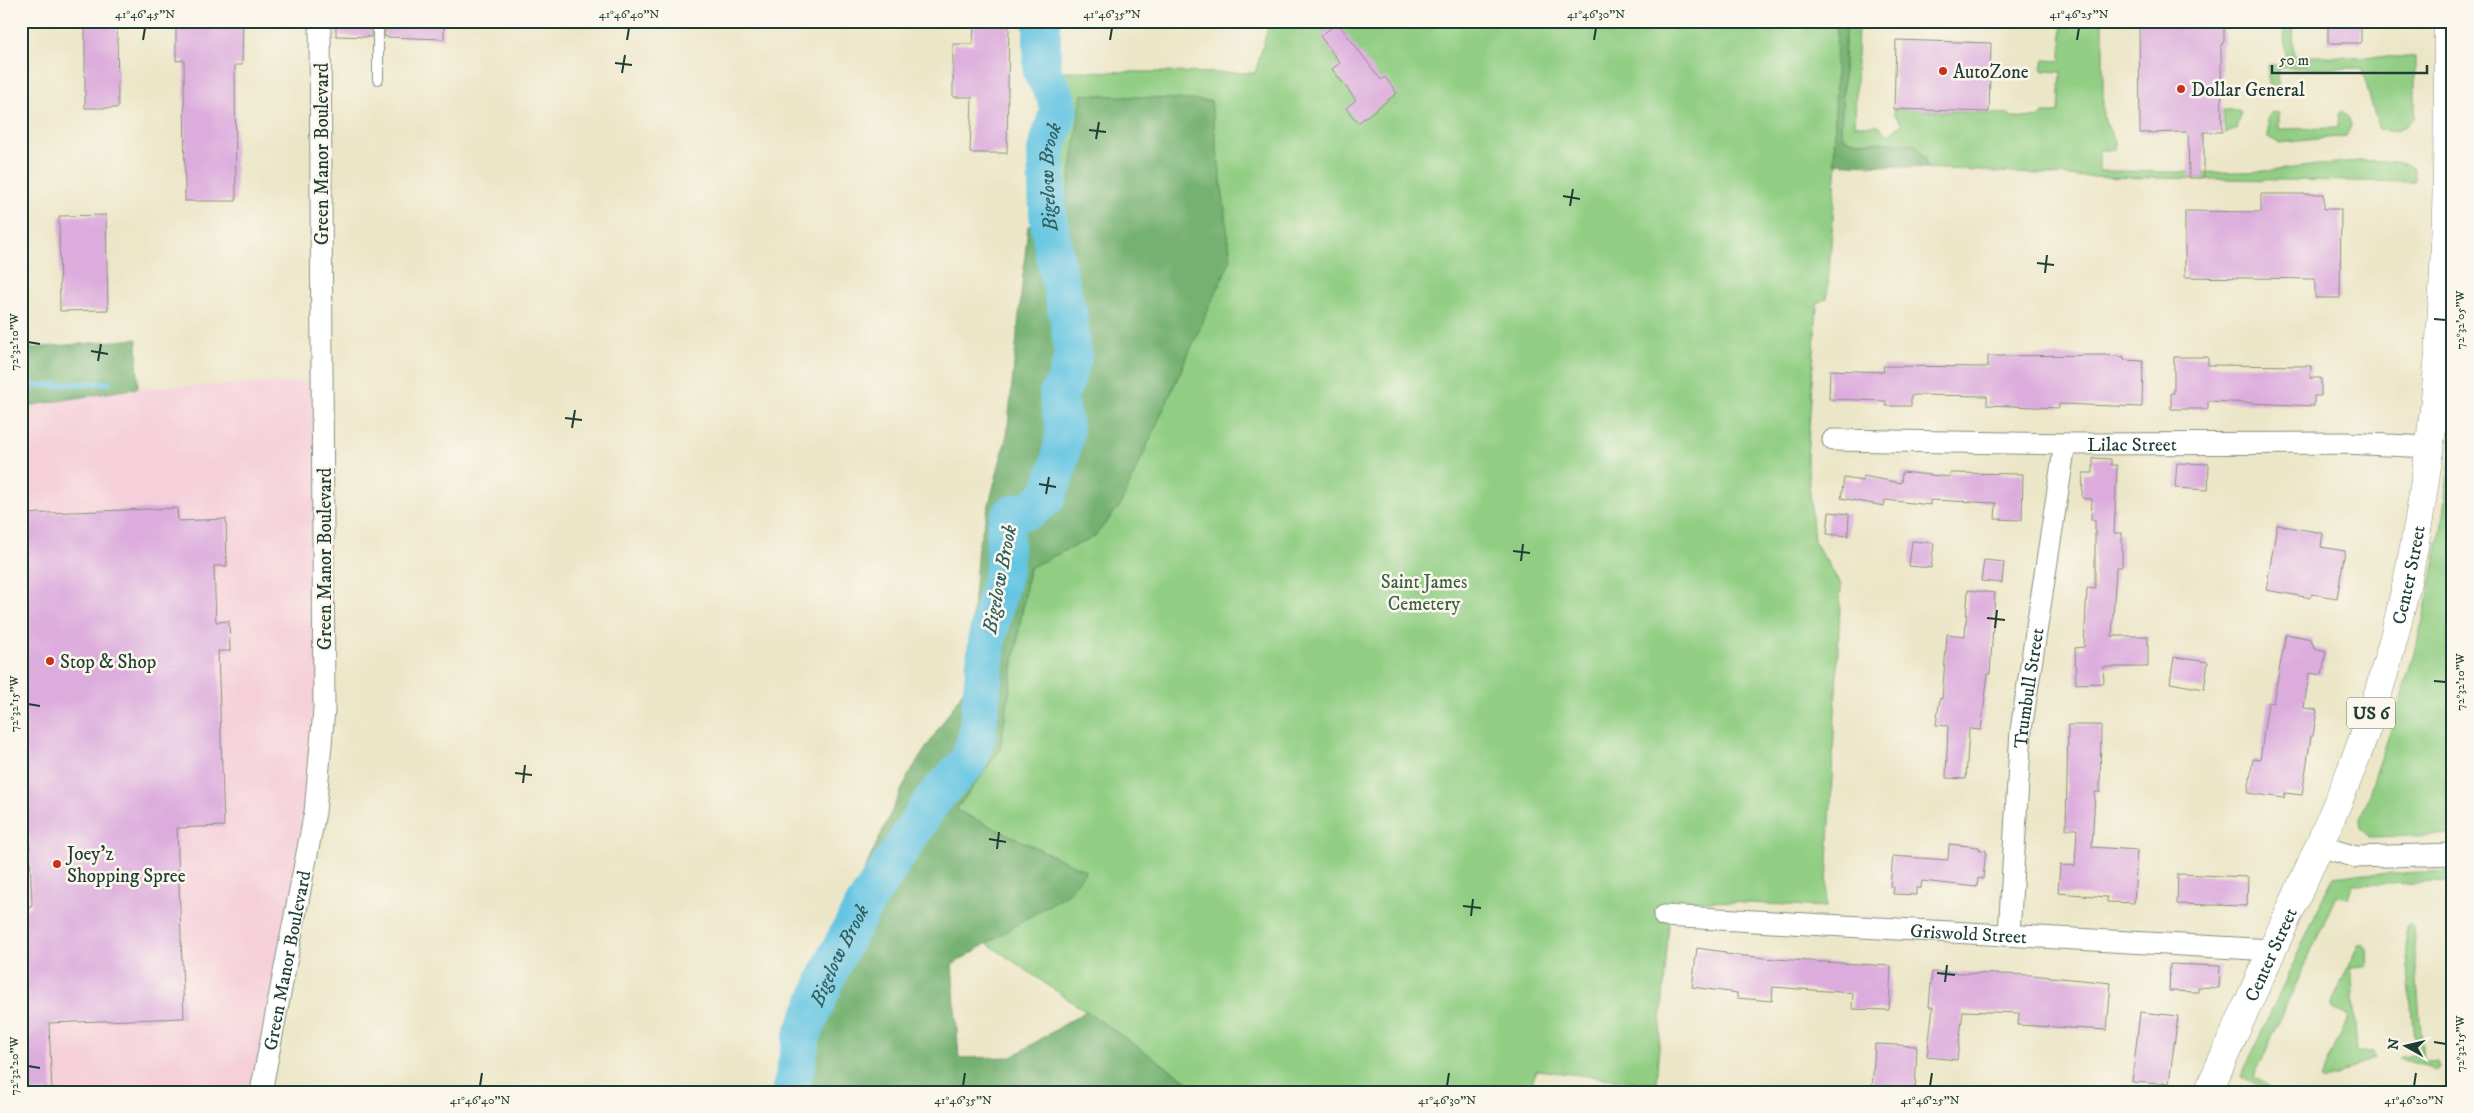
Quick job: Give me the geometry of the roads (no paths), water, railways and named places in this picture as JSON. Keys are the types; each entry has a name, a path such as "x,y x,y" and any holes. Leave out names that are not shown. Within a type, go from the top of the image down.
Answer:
{"main road":[{"name":"Center Street","path":"2208,1092 2319,846 2354,763 2392,646 2416,540 2430,447 2440,351 2447,246 2448,21"}],"street":[{"name":"Green Manor Boulevard","path":"261,1092 315,812 324,710 320,21"},
{"name":"Lilac Street","path":"1833,440 2065,444 2344,443 2430,447"},
{"name":"Trumbull Street","path":"2009,935 2021,730 2065,444"},
{"path":"2319,846 2356,857 2453,854"},
{"name":"Griswold Street","path":"1664,916 2272,950"}],"lane":[{"path":"378,21 378,79"}],"waterway":[{"name":"Bigelow Brook","path":"791,1092 802,1036 834,961 861,910 934,798 968,762 977,736 988,633 1004,569 1006,525 1012,514 1031,509 1047,497 1058,468 1065,432 1058,395 1066,380 1073,356 1069,319 1055,260 1048,215 1046,151 1059,110 1054,93 1042,72 1042,21"},
{"path":"21,386 109,383"}],"place":[{"name":"AutoZone","path":"1943,71"},
{"name":"Dollar General","path":"2181,89"},
{"name":"Stop & Shop","path":"50,661"},
{"name":"Joey'z Shopping Spree","path":"57,864"}],"park label":[{"name":"Saint James Cemetery","path":"1424,592"}]}
